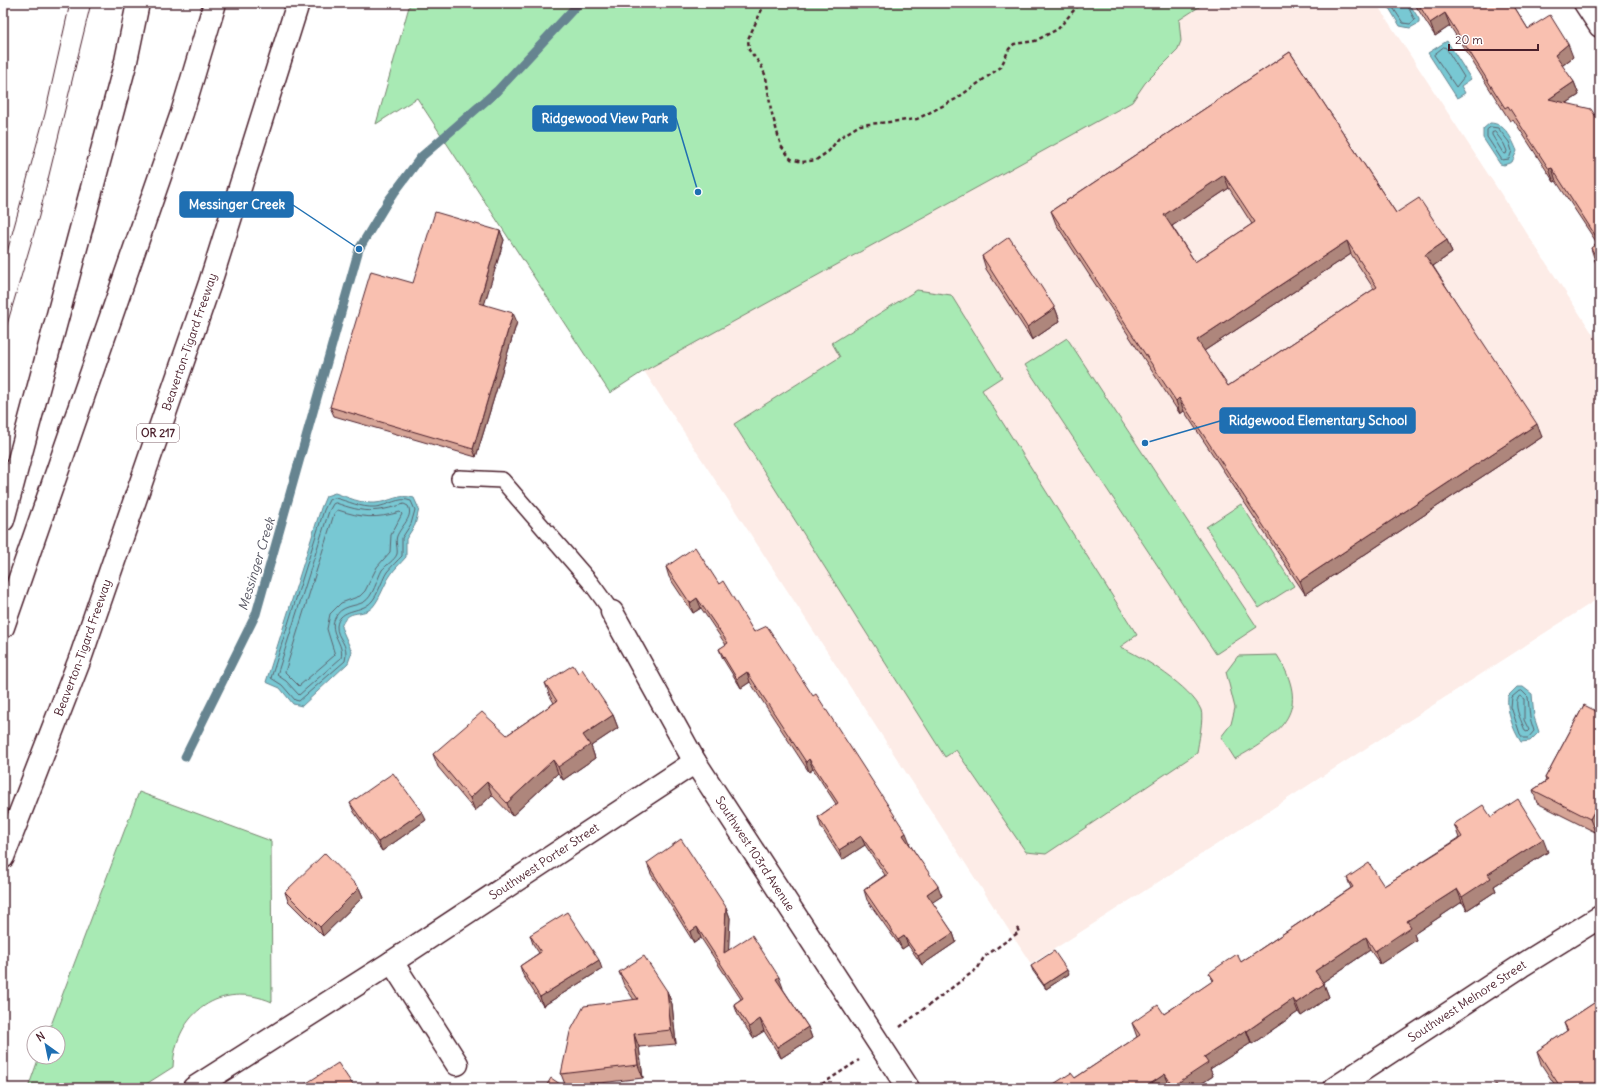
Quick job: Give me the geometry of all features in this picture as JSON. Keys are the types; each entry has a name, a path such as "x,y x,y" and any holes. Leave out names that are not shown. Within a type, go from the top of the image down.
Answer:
{"main road":[{"path":"3,520 126,61 138,3"},
{"path":"3,627 182,113 215,3"},
{"name":"Beaverton-Tigard Freeway","path":"3,857 82,652 210,283 298,3"},
{"path":"1585,3 1600,26"},
{"name":"Southwest 103rd Avenue","path":"612,612 696,762 908,1088"},
{"name":"Southwest Porter Street","path":"194,1088 392,962 696,762"},
{"name":"Southwest Melnore Street","path":"1335,1088 1521,966 1600,917"},
{"path":"392,962 457,1064"}],"lane":[{"path":"459,478 502,480 591,583 612,612"}],"path":[{"path":"765,3 748,39 749,50 761,65 766,78 771,110 781,146 791,158 802,162 816,160 829,151 839,138 860,125 917,119 956,99 1001,67 1009,49 1014,44 1035,40 1058,29 1080,3"},
{"path":"816,1088 881,1046 901,1026 978,968 984,957 1019,932 1016,925"}],"shaded area":[{"path":"1205,3 1376,3 1600,345 1600,606 1596,600 1031,964 644,371"}],"green space":[{"path":"410,3 1205,3 1179,20 1181,41 1177,51 1145,83 1132,102 644,371 610,393 417,98 376,124"},
{"path":"917,290 951,295 1002,377 982,390 1137,635 1120,647 1153,665 1177,683 1196,701 1202,714 1197,753 1046,854 1026,852 956,750 945,757 734,424 840,357 832,343"},
{"path":"1067,338 1257,627 1216,654 1025,365"},
{"path":"1241,504 1294,586 1259,608 1206,527"},
{"path":"1277,655 1287,674 1292,691 1292,705 1287,718 1279,729 1267,739 1235,759 1221,737 1231,724 1235,708 1226,672 1238,656"},
{"path":"139,792 271,841 272,1002 253,996 235,995 219,999 204,1006 192,1017 182,1031 176,1048 173,1067 140,1088 28,1088 36,1065 66,1065 66,1025 51,1025"}],"water":[{"path":"1386,3 1409,3 1419,19 1419,23 1410,28 1400,26"},
{"path":"1447,41 1471,79 1461,86 1465,93 1457,98 1428,53"},
{"path":"1490,123 1500,126 1510,137 1517,151 1512,162 1504,165 1500,164 1483,138 1483,129"},
{"path":"335,493 355,500 370,503 381,502 399,497 414,498 419,509 415,525 406,539 406,557 392,573 375,604 365,612 350,615 341,627 352,652 348,663 302,706 293,704 280,688 266,682 321,508 326,496"},
{"path":"1517,687 1523,687 1532,694 1534,717 1539,732 1530,741 1521,742 1515,732 1509,714 1508,696"}],"building":[{"path":"1418,3 1512,3 1528,29 1550,15 1568,44 1555,55 1574,82 1549,99 1591,109 1600,123 1600,263 1591,248 1599,241 1552,168 1549,169 1508,106 1505,108 1445,13 1430,23"},
{"path":"1290,52 1396,213 1419,198 1447,240 1425,255 1537,424 1300,581 1179,398 1176,401 1051,211","holes":["1224,175 1255,222 1195,262 1164,215","1347,241 1377,287 1228,386 1197,340"]},
{"path":"435,212 500,231 479,303 513,313 473,449 330,407 371,271 413,283"},
{"path":"1009,237 1055,308 1027,327 982,256"},
{"path":"695,547 719,584 723,581 754,632 767,626 813,696 816,694 906,833 903,835 938,886 927,894 953,933 918,956 904,936 898,940 864,890 888,874 861,836 839,850 818,817 838,803 809,759 806,762 747,672 737,679 719,649 728,643 697,598 690,603 666,567"},
{"path":"573,665 578,673 582,669 613,715 583,735 590,745 558,767 553,760 507,803 487,782 470,798 433,754 482,712 507,735 557,701 545,683"},
{"path":"1584,705 1600,713 1600,800 1590,819 1533,790 1548,780 1545,778"},
{"path":"393,773 422,812 378,842 350,803"},
{"path":"1518,799 1543,839 1488,874 1491,878 1462,897 1457,889 1407,921 1411,927 1375,951 1366,937 1315,971 1324,984 1296,1003 1293,999 1247,1031 1246,1030 1204,1057 1208,1063 1173,1086 1165,1074 1144,1088 1049,1087 1071,1073 1075,1078 1140,1035 1132,1023 1158,1005 1164,1014 1214,980 1209,973 1237,954 1241,962 1353,887 1347,878 1369,863 1384,886 1462,837 1454,824 1483,805 1491,817"},
{"path":"681,839 726,907 724,953 752,935 779,977 776,979 808,1027 777,1047 760,1019 749,1027 734,1004 743,998 697,927 690,932 647,863"},
{"path":"325,853 359,888 320,927 285,892"},
{"path":"567,912 599,960 540,997 520,966 541,952 530,935"},
{"path":"1054,951 1067,970 1044,985 1031,966"},
{"path":"644,956 667,991 671,1030 634,1034 638,1065 561,1074 570,1032 584,1006 638,999 619,972"},
{"path":"1600,999 1600,1080 1589,1088 1561,1088 1537,1051 1568,1030 1564,1023"},
{"path":"338,1063 355,1088 299,1088"},
{"path":"551,1078 566,1088 545,1088"},
{"path":"1496,1084 1499,1088 1490,1088"}],"waterway":[{"name":"Messinger Creek","path":"185,757 256,614 359,249 388,201 421,157 497,91 579,3"}],"tram line":[{"path":"3,267 45,114 70,3"},
{"path":"3,338 39,216 91,3"}],"place":[{"name":"Ridgewood View Park","path":"698,192"},
{"name":"Messinger Creek","path":"359,249"},
{"name":"Ridgewood Elementary School","path":"1145,443"}]}
